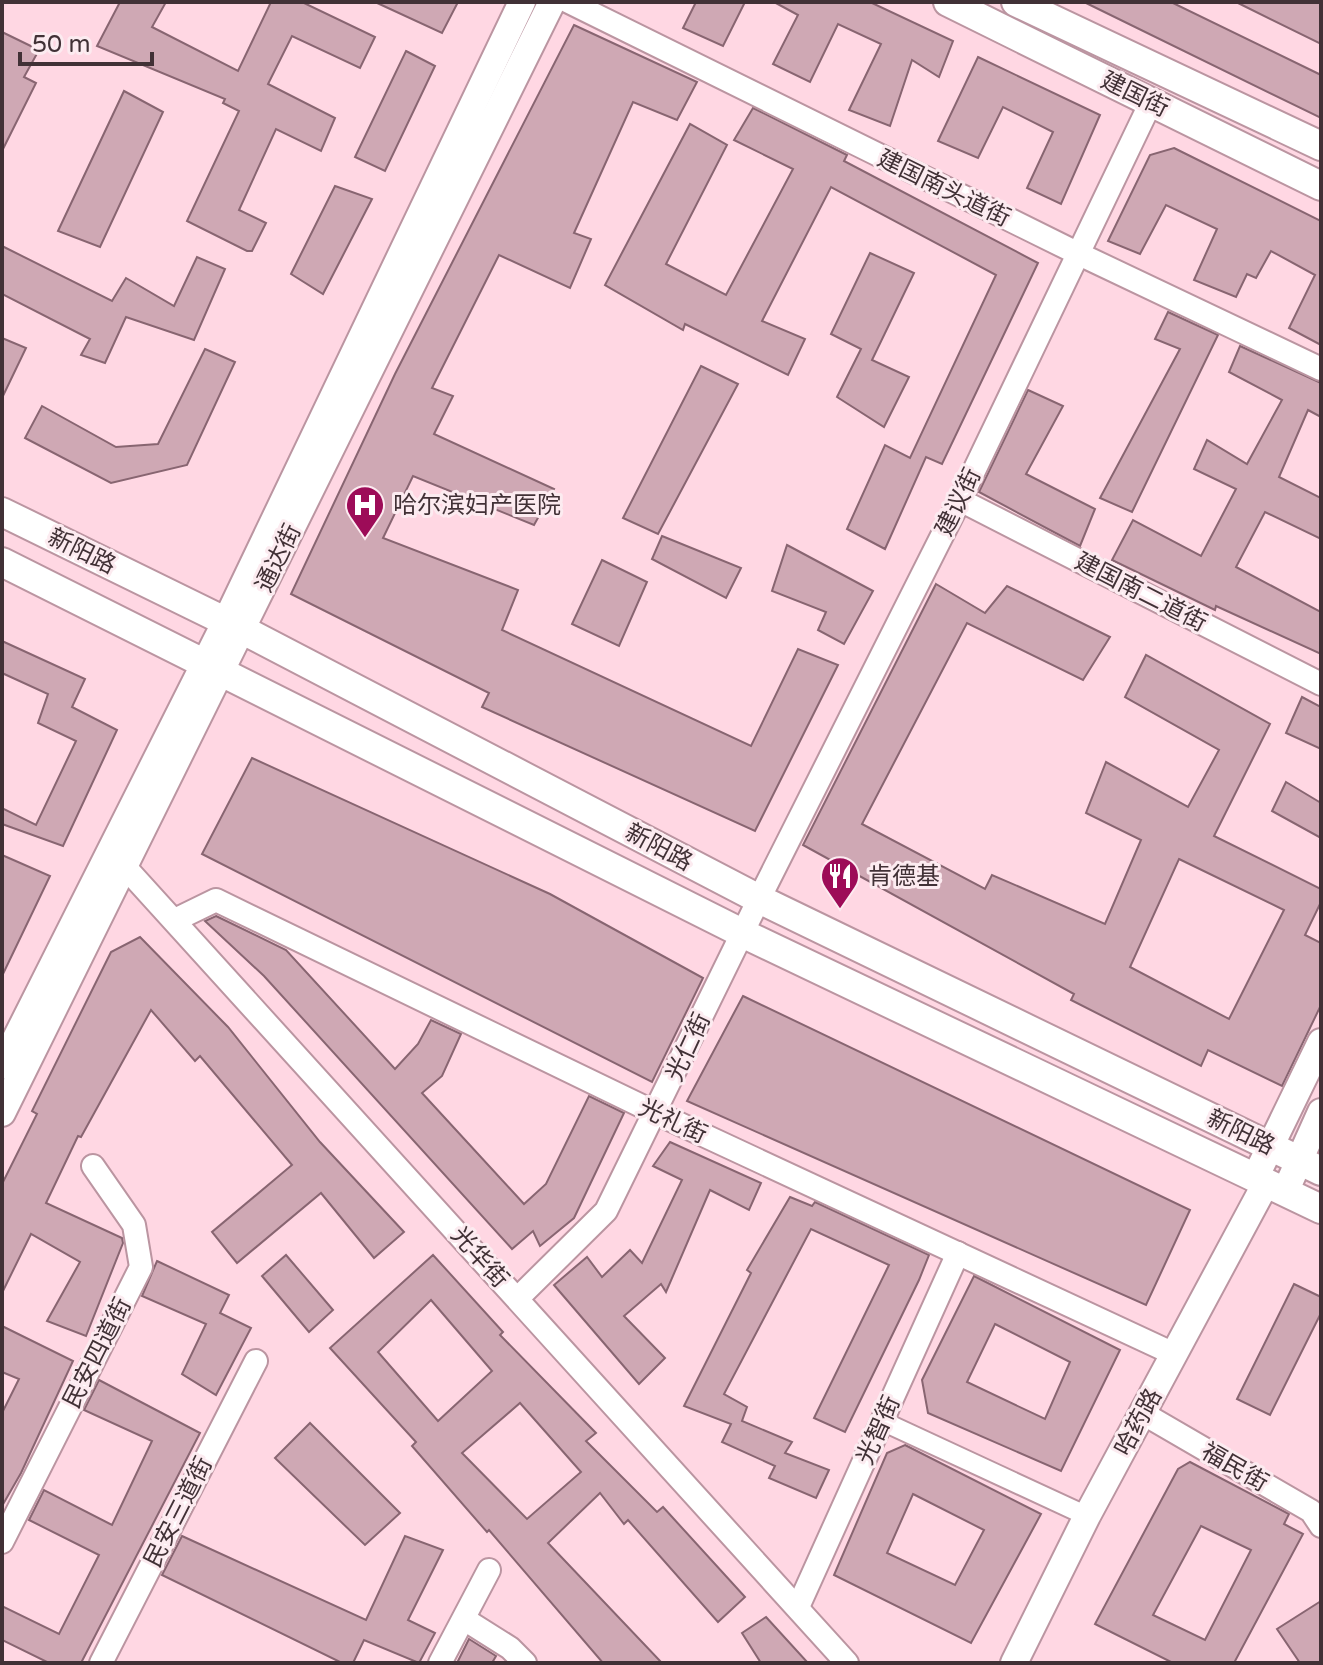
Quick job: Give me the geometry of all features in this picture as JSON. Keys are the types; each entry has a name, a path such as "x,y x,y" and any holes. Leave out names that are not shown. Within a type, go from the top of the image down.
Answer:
{"main road":[{"name":"通达街","path":"234,626 522,2"},
{"name":"通达街","path":"2,1113 118,859 552,2"},
{"name":"建国街","path":"948,2 1321,186"},
{"name":"建国街","path":"1016,2 1321,146"},
{"name":"新阳路","path":"2,512 234,626 759,899 1310,1166"},
{"name":"新阳路","path":"2,562 742,933 1321,1209"},
{"name":"通达街","path":"2,1066 118,859"},
{"name":"哈药路","path":"1014,1663 1087,1516 1268,1184 1270,1146 1321,1042"},
{"name":"哈药路","path":"1268,1184 1310,1166 1321,1112"}],"street":[{"name":"建国南头道街","path":"569,2 1079,254 1321,369"},
{"name":"建议街","path":"759,899 960,500 1151,102"},
{"name":"建国南二道街","path":"960,500 1321,684"},
{"name":"光华街","path":"118,859 847,1663"},
{"name":"光仁街","path":"518,1298 606,1211 759,899"},
{"name":"光礼街","path":"175,920 216,900 656,1113 1174,1354"},
{"name":"民安四道街","path":"2,1542 141,1267 134,1225 93,1166"},
{"name":"光智街","path":"798,1607 958,1253"},
{"name":"民安三道街","path":"101,1663 256,1361"},
{"name":"福民街","path":"1144,1414 1311,1511 1321,1526"},
{"path":"882,1421 1087,1516"},
{"path":"440,1663 489,1570"},
{"path":"464,1619 510,1648 525,1663"}],"building":[{"path":"120,2 166,2 152,27 238,71 271,2 302,2 375,37 360,68 292,36 268,84 335,118 321,151 276,129 239,210 266,223 252,251 187,221 239,111 223,103 225,99 97,46"},
{"path":"375,2 458,2 442,33"},
{"path":"696,2 745,2 723,46 683,28"},
{"path":"774,2 870,2 953,41 939,77 912,60 890,126 849,110 881,44 838,24 810,82 773,64 798,15"},
{"path":"1084,2 1171,2 1321,75 1321,118"},
{"path":"1236,2 1321,2 1321,44"},
{"path":"574,25 697,82 677,120 633,102 574,233 591,239 570,288 499,255 432,388 453,396 434,434 554,489 534,525 413,476 383,538 518,590 502,630 751,746 798,649 838,665 755,831 482,707 489,693 291,594 395,374"},
{"path":"2,32 39,50 24,77 36,83 2,151"},
{"path":"406,51 435,66 385,171 355,157"},
{"path":"978,57 1100,115 1061,204 1027,188 1053,132 1003,107 978,158 938,141"},
{"path":"124,91 163,112 100,247 58,231"},
{"path":"753,108 847,155 844,161 1038,263 942,464 926,457 885,549 847,529 885,445 910,458 996,275 831,187 762,321 805,339 788,375 685,324 683,330 605,285 690,124 727,145 666,264 726,295 793,169 734,140"},
{"path":"1174,148 1321,221 1321,345 1289,328 1315,275 1271,251 1256,278 1247,274 1236,297 1194,280 1217,229 1166,205 1140,254 1108,241 1150,155"},
{"path":"335,186 372,199 323,294 291,274"},
{"path":"2,246 112,301 126,278 174,306 197,257 225,269 194,340 126,317 105,363 81,355 90,339 2,294"},
{"path":"870,253 914,273 872,360 909,377 884,427 837,397 861,349 831,334"},
{"path":"1168,312 1218,335 1132,512 1100,498 1180,349 1155,339"},
{"path":"2,338 26,348 2,398"},
{"path":"1240,346 1321,383 1321,417 1308,410 1279,477 1321,498 1321,539 1265,512 1236,567 1321,612 1321,654 1216,606 1215,610 1112,560 1133,520 1201,556 1236,489 1194,469 1207,440 1247,464 1282,400 1229,372"},
{"path":"205,349 235,362 187,465 111,483 25,438 42,406 116,447 158,444"},
{"path":"701,366 738,384 658,534 623,518"},
{"path":"1028,390 1063,406 1026,474 1095,509 1080,546 979,492"},
{"path":"662,536 741,568 726,598 652,559"},
{"path":"787,545 873,591 844,644 818,630 826,612 772,591"},
{"path":"602,560 647,582 619,646 572,624"},
{"path":"936,584 985,613 1007,586 1110,637 1083,680 967,623 862,824 985,889 992,875 1105,924 1141,840 1086,813 1106,762 1188,807 1219,750 1125,697 1146,655 1270,724 1214,836 1321,889 1321,902 1305,935 1321,943 1321,1005 1282,1086 1208,1050 1201,1066 1071,1000 1074,994 803,845","holes":["1179,859 1284,910 1229,1019 1130,967"]},
{"path":"2,641 85,679 72,707 117,730 63,846 2,824 2,808 36,825 76,741 38,723 48,694 2,673"},
{"path":"1302,697 1321,707 1321,749 1286,733"},
{"path":"252,758 550,894 703,978 652,1082 202,854"},
{"path":"1286,782 1321,803 1321,838 1272,811"},
{"path":"2,855 50,876 2,976"},
{"path":"216,916 286,950 395,1069 418,1044 431,1020 461,1034 442,1076 422,1093 524,1204 546,1184 589,1096 624,1113 574,1218 540,1246 533,1231 512,1249 264,976 205,921"},
{"path":"140,937 228,1027 320,1142 404,1232 374,1258 321,1193 237,1263 212,1232 292,1165 200,1056 195,1061 151,1010 81,1137 78,1136 46,1203 122,1238 123,1243 86,1336 47,1321 80,1262 31,1234 2,1293 2,1184 37,1114 32,1111 111,952"},
{"path":"743,996 1190,1210 1146,1305 687,1101"},
{"path":"670,1142 761,1183 749,1210 710,1190 666,1292 661,1284 624,1316 665,1358 639,1384 554,1285 587,1257 602,1277 630,1250 642,1263 682,1180 653,1166"},
{"path":"790,1197 812,1206 815,1202 929,1255 845,1432 814,1418 889,1265 811,1229 724,1394 747,1407 742,1421 792,1442 785,1453 829,1470 816,1498 769,1478 775,1466 722,1442 731,1424 684,1406 751,1273 747,1270"},
{"path":"286,1255 333,1310 309,1332 262,1276"},
{"path":"433,1255 503,1332 500,1335 596,1433 586,1441 657,1512 663,1507 745,1597 718,1622 628,1520 624,1524 600,1493 548,1543 662,1663 603,1663 412,1446 416,1442 330,1348","holes":["431,1300 492,1371 438,1421 378,1352","520,1403 581,1472 527,1519 462,1453"]},
{"path":"157,1261 229,1295 220,1313 251,1328 216,1395 182,1374 206,1324 142,1296"},
{"path":"974,1276 1120,1350 1061,1471 928,1413 922,1380","holes":["995,1324 1070,1362 1045,1419 967,1382"]},
{"path":"1294,1284 1321,1297 1321,1313 1270,1415 1237,1399"},
{"path":"2,1326 73,1361 21,1473 2,1506 2,1413 19,1379 2,1372"},
{"path":"99,1380 200,1433 81,1663 49,1663 2,1640 2,1606 59,1634 99,1555 29,1520 44,1490 112,1525 152,1441 84,1410"},
{"path":"310,1423 400,1513 365,1545 275,1458"},
{"path":"905,1445 1041,1514 971,1643 834,1575 887,1453","holes":["913,1494 984,1530 955,1585 887,1553"]},
{"path":"1190,1462 1289,1514 1284,1524 1303,1534 1234,1663 1173,1663 1095,1624 1178,1469","holes":["1201,1526 1251,1550 1205,1640 1153,1615"]},
{"path":"182,1536 366,1620 405,1536 443,1550 408,1620 435,1633 419,1663 364,1640 353,1663 342,1663 162,1575"},
{"path":"1321,1601 1321,1663 1300,1663 1277,1629"},
{"path":"766,1617 808,1663 761,1663 742,1633"},
{"path":"469,1639 496,1656 492,1663 457,1663"}],"place":[{"name":"哈尔滨妇产医院","path":"365,539"},
{"name":"肯德基","path":"840,910"}]}
